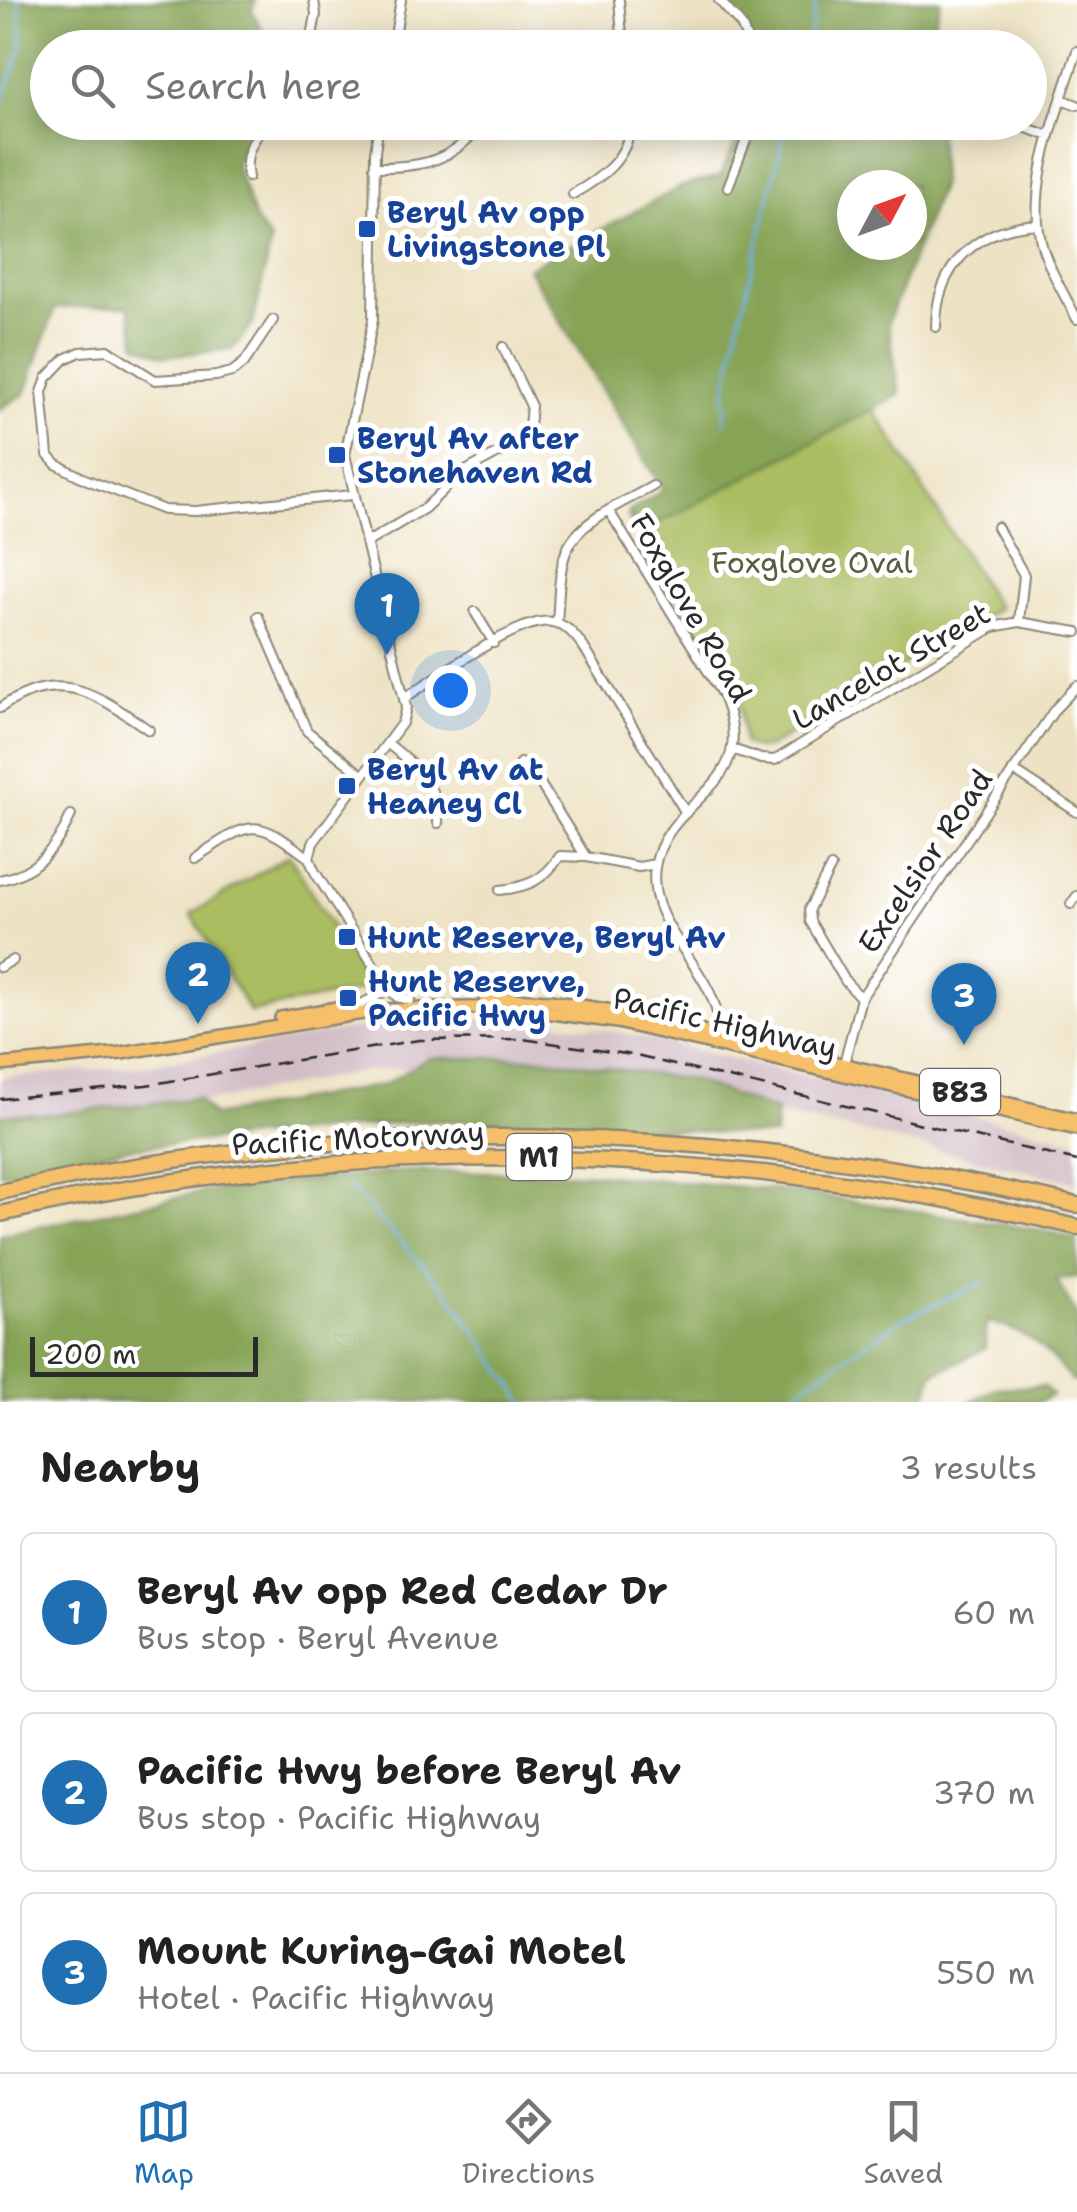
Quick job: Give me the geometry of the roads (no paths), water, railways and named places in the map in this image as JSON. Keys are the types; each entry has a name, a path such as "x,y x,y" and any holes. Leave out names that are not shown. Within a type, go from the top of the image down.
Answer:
{"highway":[{"name":"Pacific Motorway","path":"0,1192 75,1175 230,1150 387,1138 542,1135 716,1145 856,1160 1077,1204"},
{"name":"Pacific Motorway","path":"0,1214 65,1199 225,1173 382,1159 536,1157 715,1166 827,1180 928,1195 1077,1227"}],"main road":[{"name":"Pacific Highway","path":"0,1061 156,1041 361,1004 486,998 550,1001 632,1014 718,1040 1077,1129"},
{"name":"Pacific Highway","path":"0,1061 121,1053 356,1012 444,1006 548,1010 718,1040"},
{"name":"Pacific Highway","path":"843,1070 1077,1120"}],"street":[{"path":"313,30 314,0"},
{"path":"396,30 402,0"},
{"path":"620,0 622,30"},
{"path":"719,0 743,30"},
{"path":"1077,51 1043,161 1038,224 1048,263 1077,319"},
{"path":"1062,99 1077,105"},
{"path":"248,177 245,164 254,140"},
{"path":"377,140 374,320 345,444 352,496 406,697 402,723 313,843 310,858 314,872 382,979 396,997 410,1000"},
{"path":"374,167 408,168 444,158 467,140"},
{"path":"573,194 601,178 619,160 628,140"},
{"path":"728,187 746,140"},
{"path":"936,327 936,305 956,261 966,250 1001,228 1038,224"},
{"path":"273,320 240,367 216,376 163,382 146,376 108,350 72,355 53,370 44,384 42,402 48,454 56,464 164,510 194,511 352,496"},
{"path":"366,543 425,508 460,474 515,444 524,435 531,406 503,348"},
{"path":"557,623 562,565 569,545 584,528 653,486"},
{"name":"Foxglove Road","path":"609,512 722,694 733,727 732,749 716,782 686,813 655,864"},
{"path":"997,526 1024,574 1019,622"},
{"path":"475,612 494,642"},
{"path":"258,616 307,730 362,775"},
{"name":"Lancelot Street","path":"732,749 775,760 993,626 1019,622 1077,632"},
{"path":"406,697 525,624 557,623 575,634 686,813"},
{"path":"0,708 24,692 44,686 67,688 95,696 149,730"},
{"name":"Excelsior Road","path":"843,1070 860,998 1055,709 1077,686"},
{"path":"387,743 421,771 437,806 438,823"},
{"path":"520,764 536,777 586,856"},
{"path":"1013,770 1077,812"},
{"path":"0,880 21,873 50,852 71,815"},
{"path":"196,858 248,826 259,827 310,858"},
{"path":"500,890 524,887 547,875 560,856 586,856 639,867 655,864 655,890 661,911 706,986 720,1024 718,1040"},
{"path":"831,867 809,910 810,921 846,982 860,998"},
{"path":"0,967 13,960"},
{"path":"361,1004 380,994 382,979"}],"waterway":[{"path":"0,106 22,47 19,0"},
{"path":"811,30 816,0"},
{"path":"725,423 725,396 739,323 783,140"},
{"path":"349,1187 447,1291 524,1402"},
{"path":"779,1402 903,1319 986,1281"}],"railway":[{"path":"0,1099 146,1085 419,1040 523,1039 632,1055 1077,1161"}],"place":[{"name":"Beryl Av opp Livingstone Pl","path":"367,229"},
{"name":"Beryl Av after Stonehaven Rd","path":"337,455"},
{"name":"Beryl Av opp Red Cedar Dr","path":"387,655"},
{"name":"Beryl Av at Heaney Cl","path":"347,786"},
{"name":"Hunt Reserve, Beryl Av","path":"347,937"},
{"name":"Hunt Reserve, Pacific Hwy","path":"348,998"},
{"name":"Pacific Hwy before Beryl Av","path":"198,1024"},
{"name":"Mount Kuring-Gai Motel","path":"964,1045"}],"park label":[{"name":"Foxglove Oval","path":"812,562"}]}
